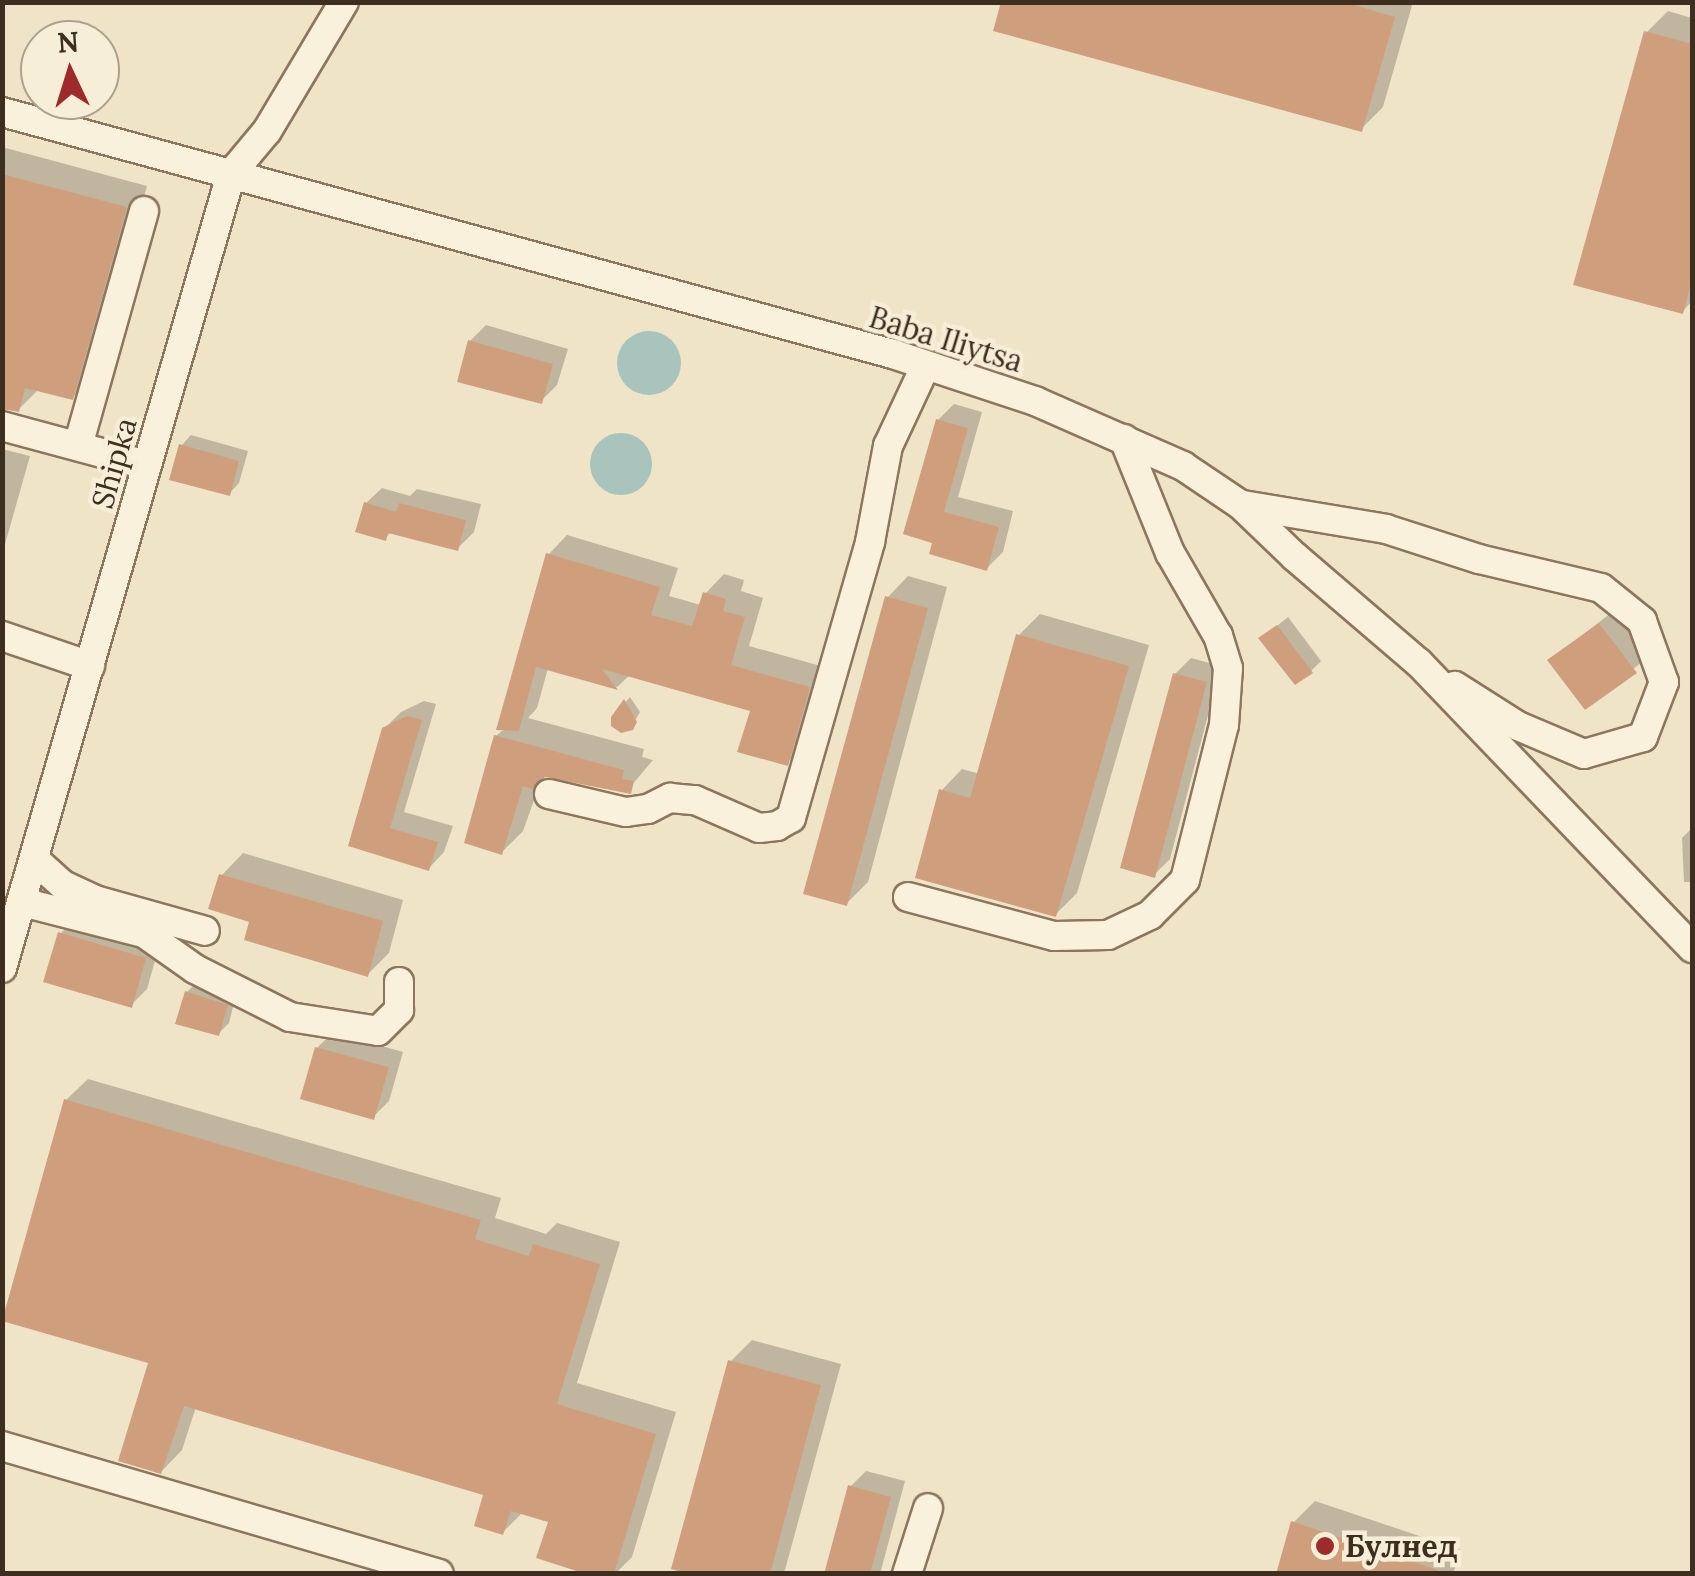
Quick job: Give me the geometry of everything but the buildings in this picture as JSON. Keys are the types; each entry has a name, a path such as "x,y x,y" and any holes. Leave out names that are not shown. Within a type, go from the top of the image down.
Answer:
{"street":[{"name":"Shipka","path":"2,968 8,929 22,902 231,174 267,131 344,2"},
{"name":"Baba Iliytsa","path":"2,112 926,365 1035,401 1183,466 1241,505 1418,663 1692,948"},
{"path":"78,446 144,211"},
{"path":"549,794 626,812 648,809 670,798 695,800 759,828 777,826 792,818 870,542 888,446 926,365"},
{"path":"2,426 147,465"},
{"path":"908,897 1054,936 1108,935 1150,915 1185,880 1224,725 1228,668 1218,636 1170,553 1124,440"},
{"path":"1241,505 1386,529 1478,559 1601,588 1642,621 1664,682 1642,737 1584,754 1518,726 1418,663"},
{"path":"2,636 90,666"},
{"path":"34,859 63,885 95,900 205,931"},
{"path":"22,902 144,933 194,969 290,1017 378,1031 399,1010 399,982"},
{"path":"2,1446 438,1574"},
{"path":"907,1574 928,1508"}],"water":[{"path":"649,331 671,341 681,363 671,385 649,395 627,385 617,363 627,341"},
{"path":"621,433 643,442 652,464 643,486 621,495 599,486 590,464 599,442"}],"place":[{"name":"Булнед","path":"1325,1546"}]}
